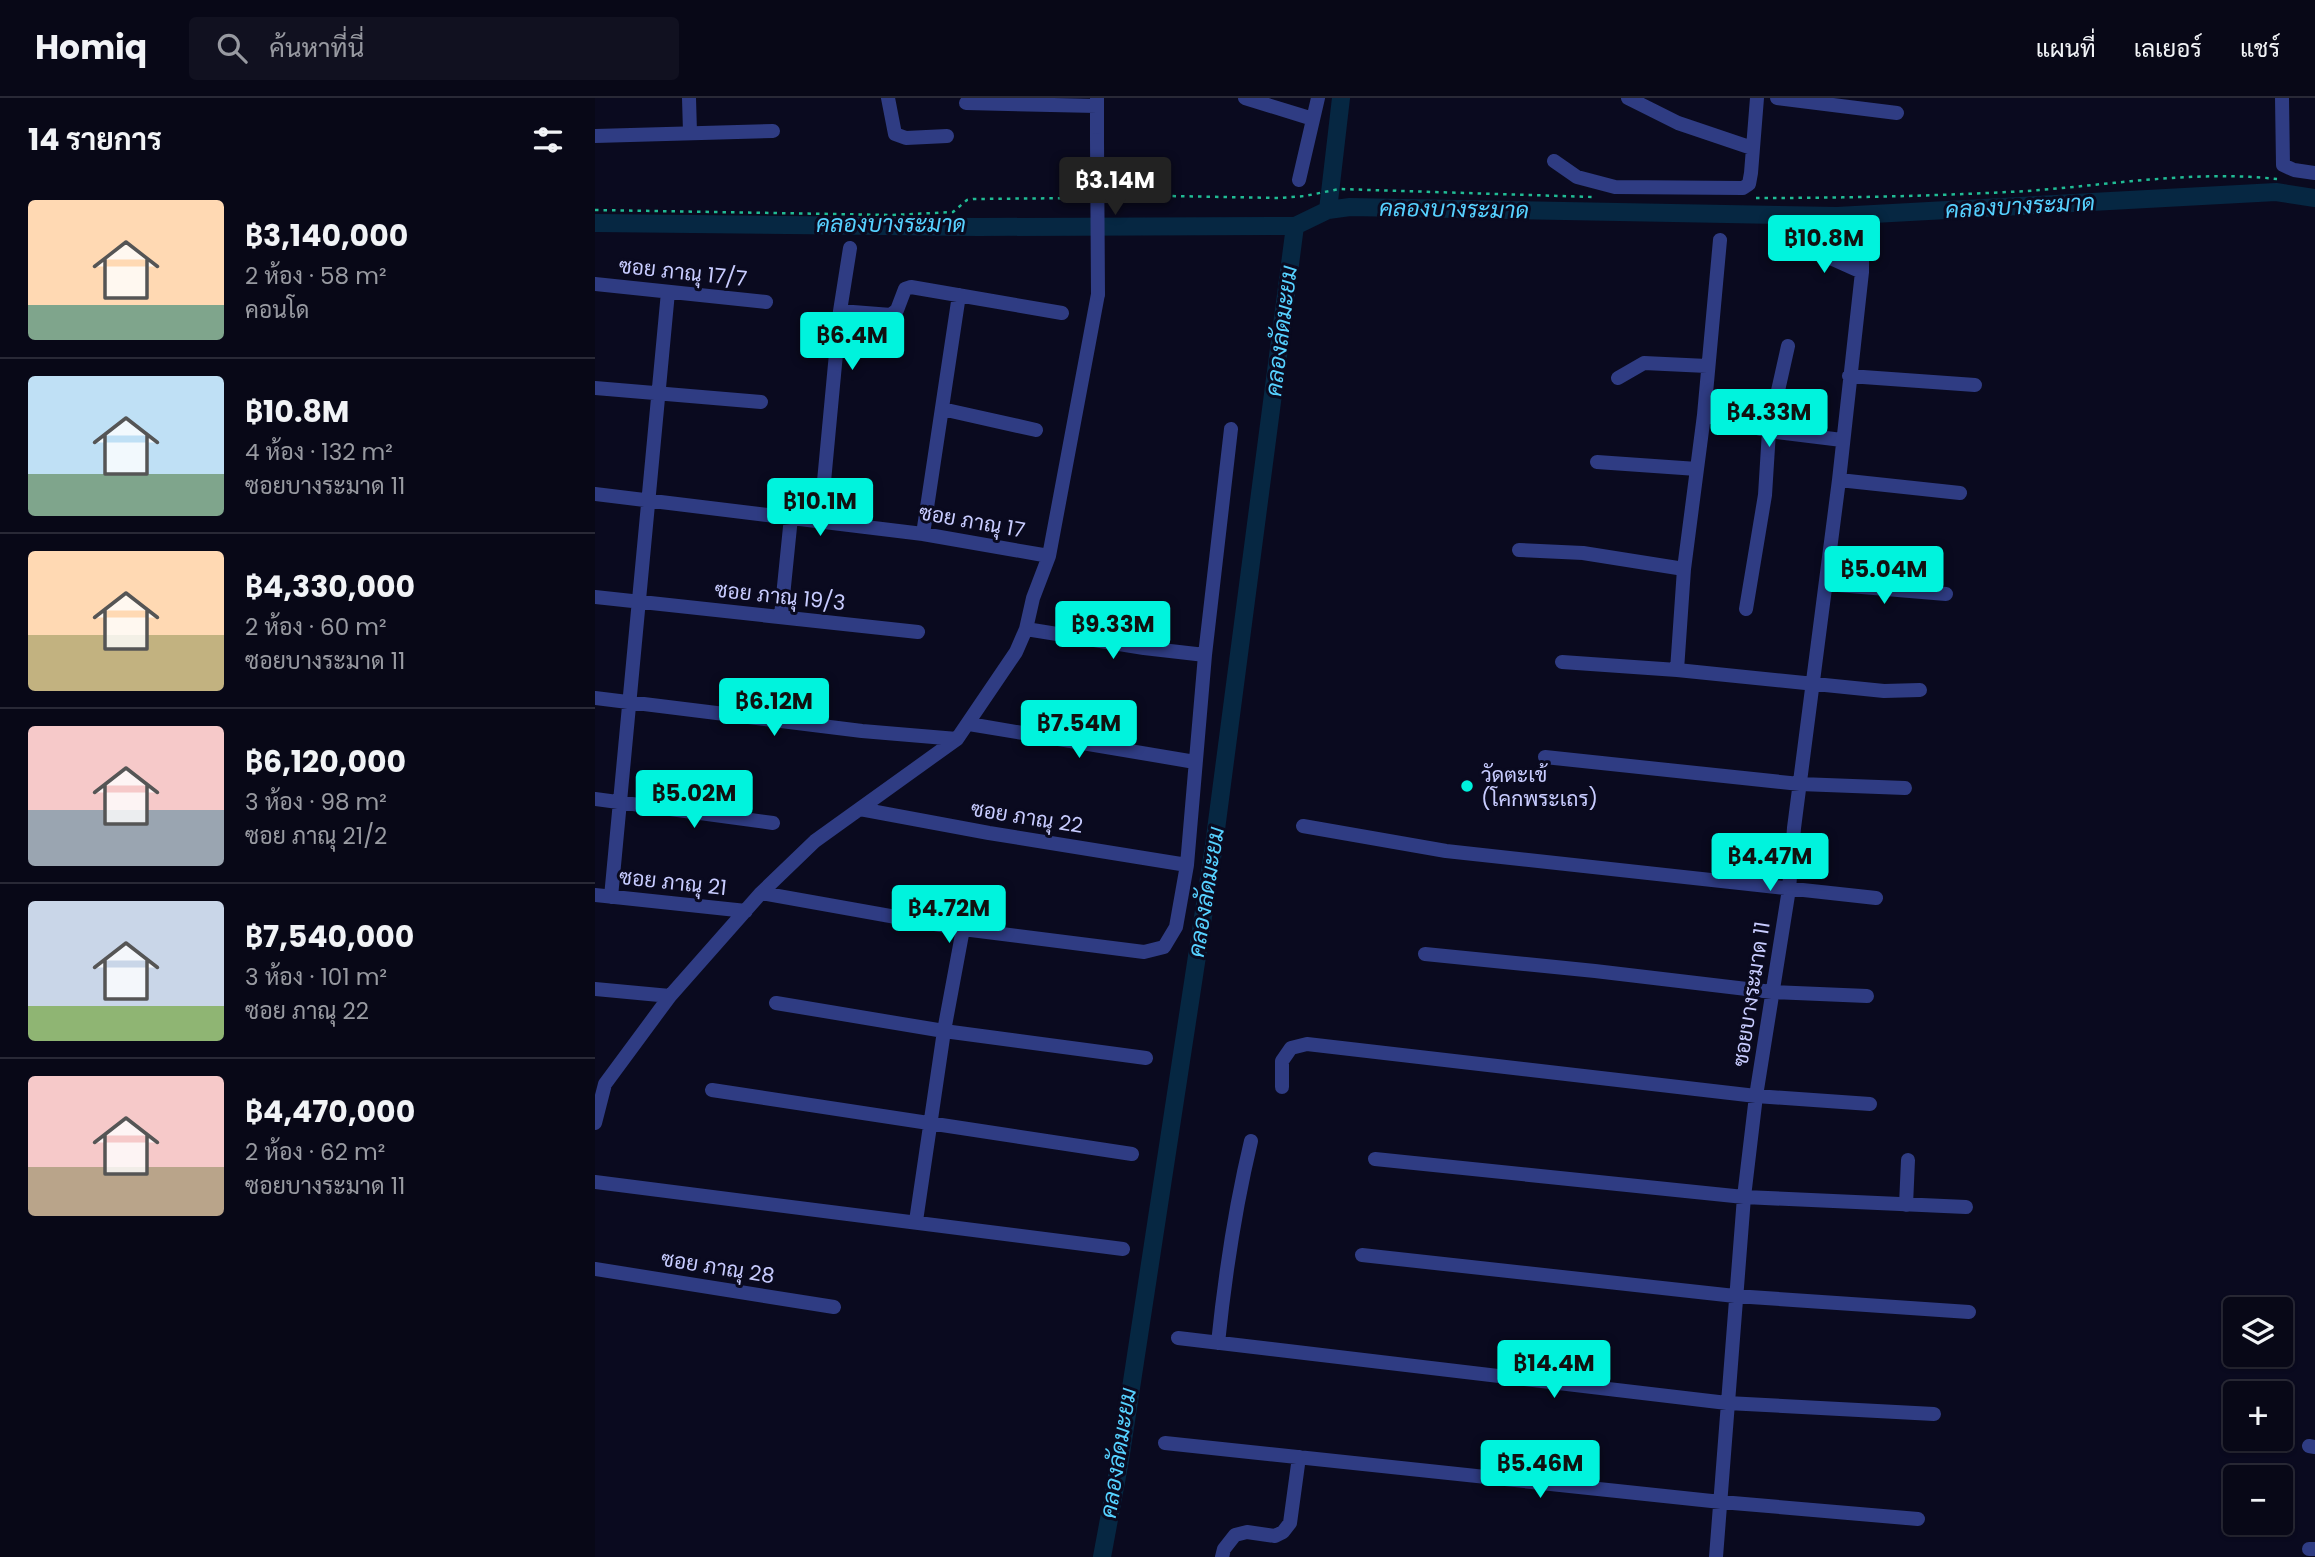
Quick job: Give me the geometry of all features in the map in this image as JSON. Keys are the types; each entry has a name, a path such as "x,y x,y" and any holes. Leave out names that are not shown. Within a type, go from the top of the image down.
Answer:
{"street":[{"path":"689,98 690,132"},
{"path":"888,98 895,134 906,138 947,136"},
{"path":"1245,98 1313,119"},
{"path":"1299,180 1318,98"},
{"path":"1628,98 1678,123 1752,148"},
{"path":"1554,161 1577,177 1615,187 1743,188 1749,184 1757,98"},
{"path":"1777,98 1897,113"},
{"path":"2282,98 2283,165 2294,170 2315,173"},
{"path":"595,1123 600,1083 670,996 761,893 815,841 957,739 1016,652 1026,629 1033,598 1049,556 1098,294 1097,102 966,103"},
{"path":"595,136 773,131"},
{"name":"ซอยบางระมาด 11","path":"1716,1557 1744,1197 1756,1096 1789,889 1839,480 1862,272 1862,231"},
{"path":"1677,670 1684,569 1704,415 1720,240"},
{"path":"1805,243 1862,272"},
{"path":"823,492 840,311 849,248"},
{"name":"ซอย ภาณุ 17/7","path":"595,284 766,302"},
{"path":"840,311 891,315 897,310 905,289 911,287 1062,313"},
{"path":"611,897 668,292"},
{"path":"923,534 959,295"},
{"path":"1746,609 1765,495 1769,431 1788,346"},
{"path":"1618,377 1644,363 1707,366"},
{"path":"1849,376 1975,385"},
{"path":"595,388 761,402"},
{"path":"942,409 1035,430"},
{"path":"1704,415 1769,431 1842,440"},
{"path":"761,893 963,929 1144,952 1164,947 1176,927 1187,865 1205,655 1231,429"},
{"path":"1597,463 1697,469"},
{"path":"1839,480 1960,493"},
{"name":"ซอย ภาณุ 17","path":"595,494 923,534 1049,556"},
{"path":"781,616 791,517"},
{"path":"1519,550 1583,553 1684,569"},
{"path":"1826,584 1946,594"},
{"name":"ซอย ภาณุ 19/3","path":"595,597 918,632"},
{"path":"1026,629 1205,655"},
{"path":"1562,662 1677,670 1884,691 1920,690"},
{"path":"595,698 862,731 957,739"},
{"path":"969,724 1195,762"},
{"path":"1545,757 1800,784 1905,788"},
{"path":"595,799 773,823"},
{"name":"ซอย ภาณุ 22","path":"860,809 1187,865"},
{"path":"1303,826 1446,851 1876,898"},
{"name":"ซอย ภาณุ 21","path":"595,895 746,911"},
{"path":"916,1221 944,1031 963,929"},
{"path":"1426,954 1772,992 1867,996"},
{"path":"595,989 670,996"},
{"path":"776,1003 944,1031 1146,1058"},
{"path":"1282,1087 1282,1061 1291,1048 1307,1044 1756,1096 1870,1104"},
{"path":"712,1090 1132,1154"},
{"path":"1218,1343 1226,1265 1237,1198 1251,1141"},
{"path":"1375,1159 1744,1197 1966,1207"},
{"path":"1906,1205 1908,1160"},
{"path":"595,1182 1123,1249"},
{"path":"1362,1255 1735,1296 1969,1312"},
{"name":"ซอย ภาณุ 28","path":"595,1269 834,1307"},
{"path":"1178,1338 1727,1402 1934,1414"},
{"path":"1165,1443 1721,1502 1919,1519"},
{"path":"1222,1557 1224,1549 1235,1535 1247,1532 1275,1536 1283,1532 1290,1523 1299,1457"}],"path":[{"path":"1751,198 2028,191 2117,182 2214,177 2281,180"},
{"path":"1101,196 1280,198 1339,189 1600,197"},
{"path":"595,210 893,215 953,212 967,200 973,199 1088,198"}],"waterway":[{"path":"1328,210 1341,98"},
{"name":"คลองบางระมาด","path":"595,223 978,227 1295,226 1328,210 1350,207 1837,216 2276,192 2315,198"},
{"name":"คลองลัดมะยม","path":"1102,1557 1120,1460 1214,845 1295,226"}],"place":[{"name":"วัดตะเข้ (โคกพระเถร)","path":"1467,786"}]}
